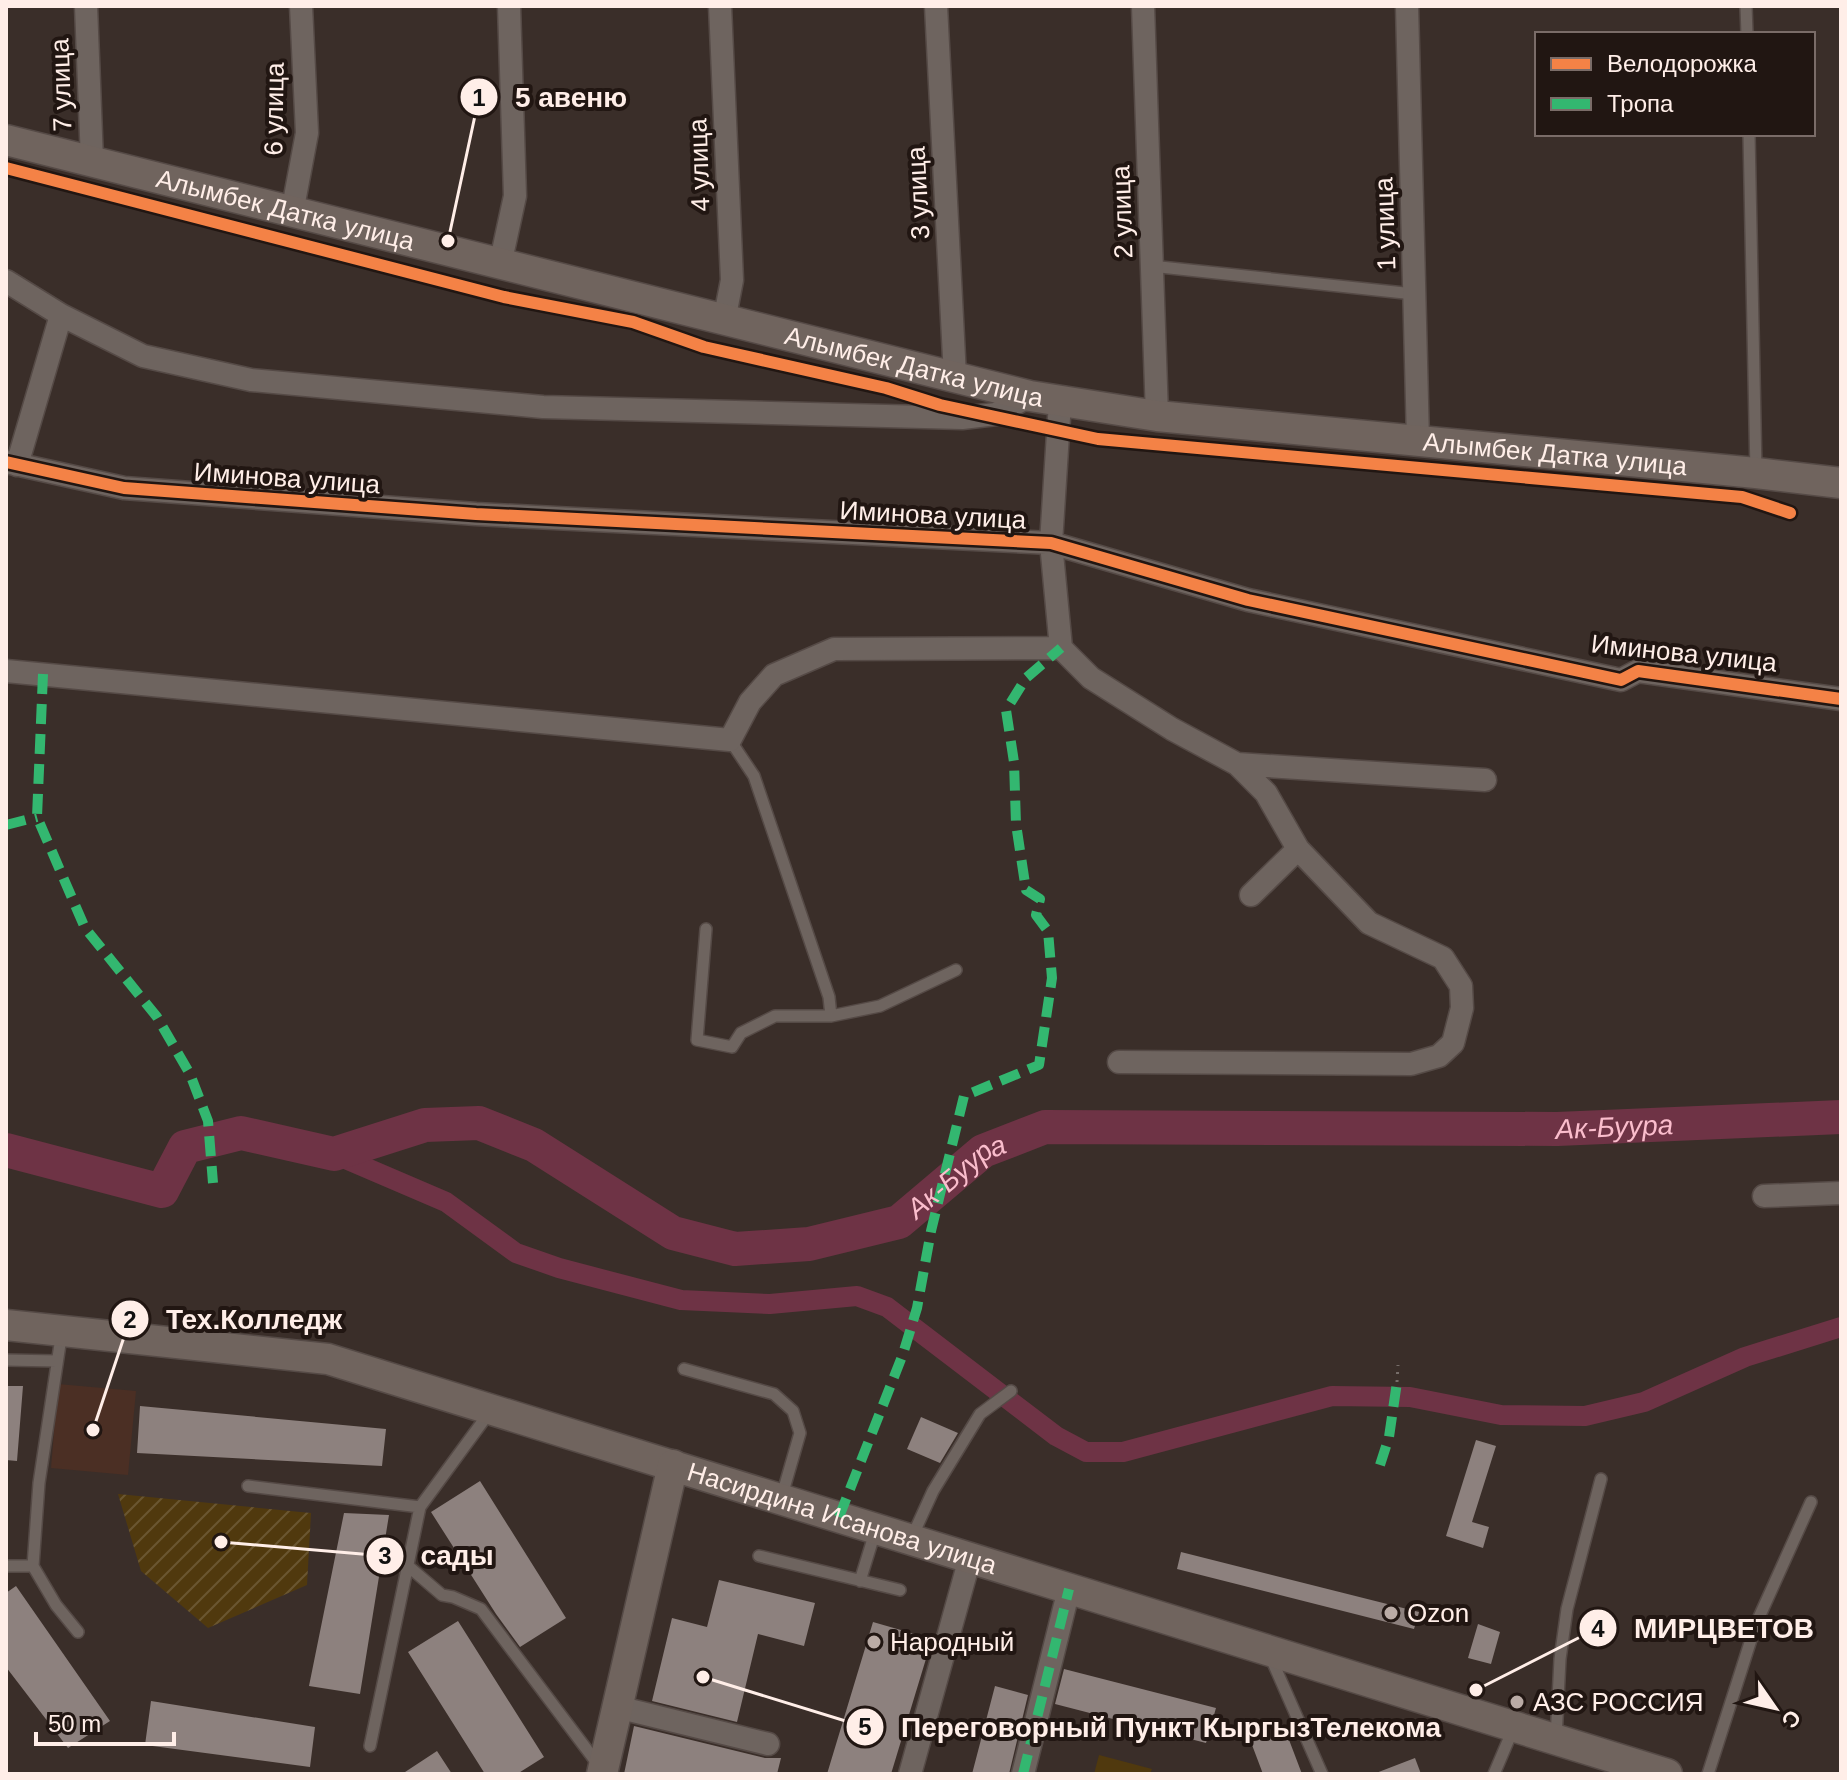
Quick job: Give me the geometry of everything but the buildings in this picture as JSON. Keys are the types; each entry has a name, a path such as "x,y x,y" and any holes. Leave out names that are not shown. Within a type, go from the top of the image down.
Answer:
{"main road":[{"name":"Алымбек Датка улица","path":"6,140 724,321 1060,402 1157,416 1841,483"},
{"name":"Насирдина Исанова улица","path":"6,1325 328,1359 1667,1774"},
{"path":"602,1772 673,1465"}],"street":[{"name":"7 улица","path":"86,6 92,161"},
{"name":"6 улица","path":"292,213 307,133 301,6"},
{"path":"500,265 515,196 509,6"},
{"name":"4 улица","path":"720,6 732,280 724,321"},
{"name":"3 улица","path":"936,6 955,377"},
{"name":"2 улица","path":"1143,6 1157,416"},
{"name":"1 улица","path":"1407,6 1418,441"},
{"path":"6,281 61,315 143,356 251,380 543,407 962,418 996,414 1030,396"},
{"path":"12,463 61,315"},
{"path":"1060,402 1051,543 1061,648 1091,678 1172,729 1237,764 1266,793 1298,849 1369,923 1443,958 1461,986 1462,1008 1453,1043 1439,1056 1411,1064 1119,1062"},
{"name":"Иминова улица","path":"12,463 124,488 461,513 1051,543 1248,600 1621,680 1638,671 1841,699"},
{"path":"6,671 730,740 750,702 774,675 834,649 1061,648"},
{"path":"1237,764 1485,780"},
{"path":"1251,895 1298,849"},
{"path":"1764,1196 1841,1193"},
{"path":"910,1774 970,1558"},
{"path":"1023,1774 1069,1589"},
{"path":"617,1707 768,1744"}],"lane":[{"path":"1746,6 1747,32"},
{"path":"1749,136 1756,473"},
{"path":"1151,266 1414,294"},
{"path":"730,740 754,776 829,997 831,1016"},
{"path":"706,929 697,1040 732,1047 741,1033 775,1016 831,1016 880,1006 956,970"},
{"path":"62,1330 39,1483 33,1566 56,1605 78,1632"},
{"path":"6,1360 57,1361"},
{"path":"684,1369 774,1394 793,1411 800,1433 781,1499"},
{"path":"911,1539 933,1491 980,1414 1011,1391"},
{"path":"370,1746 420,1507 491,1409"},
{"path":"1556,1739 1560,1659 1567,1609 1601,1479"},
{"path":"248,1486 420,1507"},
{"path":"1708,1774 1756,1624 1811,1502"},
{"path":"860,1581 876,1529"},
{"path":"759,1556 900,1590"},
{"path":"6,1566 33,1566"},
{"path":"408,1566 442,1595 481,1609 602,1772"},
{"path":"1268,1650 1322,1774"},
{"path":"1494,1774 1515,1727"}],"path":[{"path":"6,168 504,297 619,319"},
{"path":"647,327 704,347 913,396"},
{"path":"1397,1382 1398,1365"}],"shaded area":[{"path":"58,1384 136,1391 128,1475 51,1468"},
{"path":"118,1494 311,1513 307,1585 208,1628 141,1571"},
{"path":"1099,1755 1152,1769 1150,1774 1094,1774"}],"waterway":[{"name":"Ак-Буура","path":"6,1150 162,1191 185,1147 241,1133 334,1154 425,1125 479,1123 534,1145 673,1233 735,1249 809,1244 899,1222 983,1151 1045,1127 1557,1129 1841,1117"},
{"path":"334,1154 446,1202 516,1253 559,1268 681,1300 770,1304 857,1296 887,1307 1056,1436 1086,1452 1123,1452 1332,1396 1410,1397 1501,1415 1585,1416 1644,1402 1745,1357 1841,1327"}],"marked path":[{"path":"839,1517 903,1354 917,1308 931,1231 964,1096 1039,1065 1052,978 1048,931 1036,915 1040,899 1026,890 1016,824 1014,762 1006,710 1026,678 1061,648"},
{"path":"43,674 37,817 85,928 157,1017 190,1074 208,1121 213,1183"},
{"path":"6,825 37,817"},
{"path":"1380,1465 1389,1437 1397,1382"},
{"path":"1023,1774 1069,1589"}],"cycle path":[{"path":"6,168 504,297 633,322 704,347 886,388 940,405 1098,439 1742,497 1790,513"},
{"path":"6,462 124,488 476,514 1051,543 1248,600 1621,680 1638,671 1841,699"}],"place":[{"name":"5 авеню","path":"448,241"},
{"name":"Тех.Колледж","path":"93,1430"},
{"name":"сады","path":"221,1542"},
{"name":"Ozon","path":"1391,1613"},
{"name":"Народный","path":"874,1642"},
{"name":"Переговорный Пункт КыргызТелекома","path":"703,1677"},
{"name":"МИРЦВЕТОВ","path":"1476,1690"},
{"name":"АЗС РОССИЯ","path":"1517,1702"}]}
